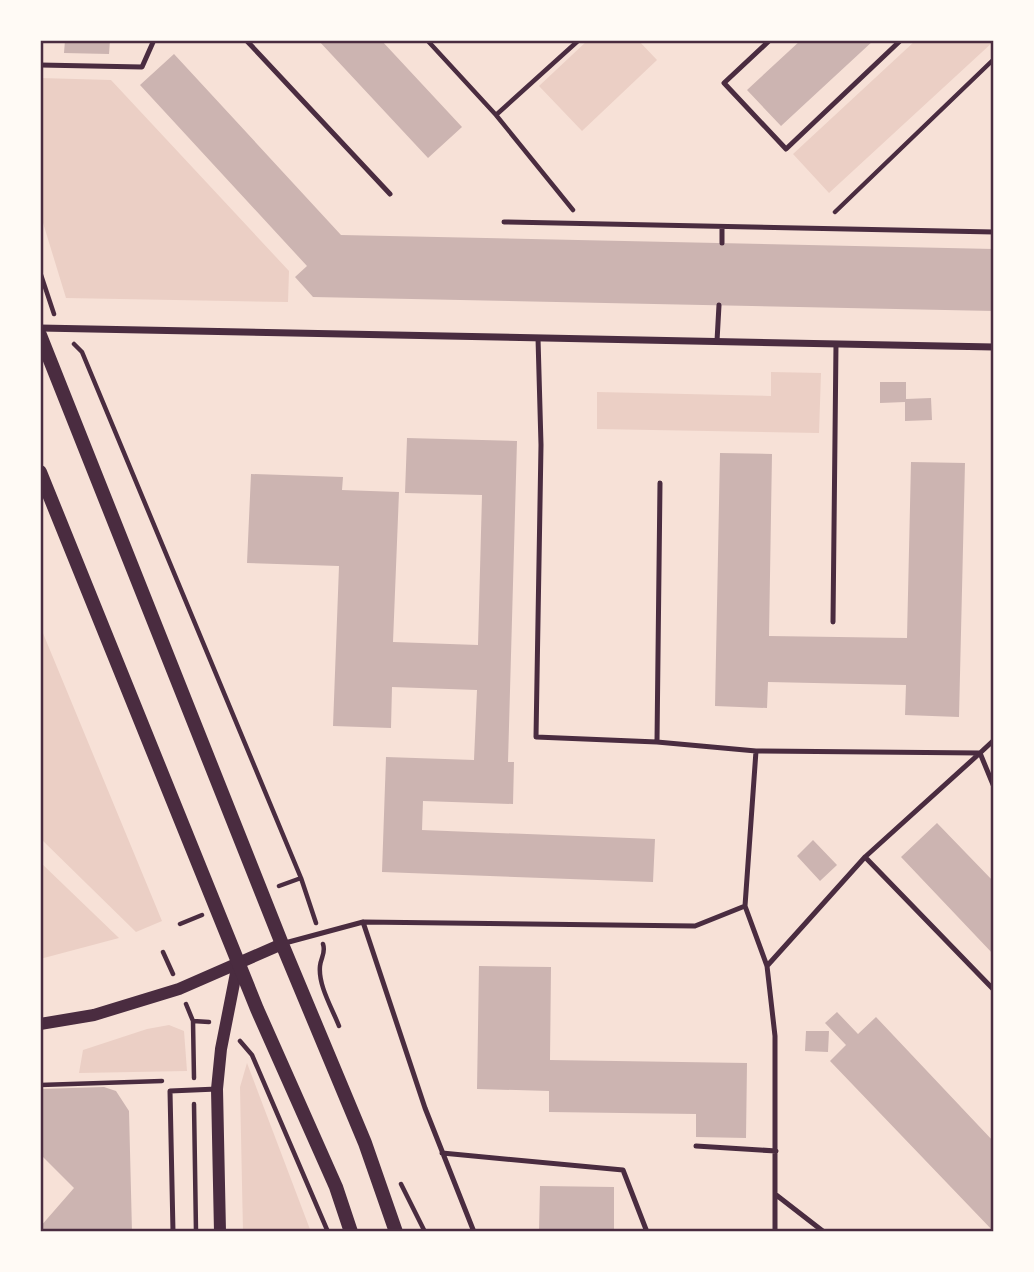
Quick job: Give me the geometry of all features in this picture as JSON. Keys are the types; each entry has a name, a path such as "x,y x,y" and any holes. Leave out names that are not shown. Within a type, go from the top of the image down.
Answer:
{"main road":[{"path":"40,335 261,893 391,1210 396,1232"},
{"path":"40,472 238,962 336,1187 351,1232"}],"street":[{"path":"40,328 994,346"},
{"path":"40,1024 94,1015 156,996 282,944"},
{"path":"220,1232 217,1089 238,962"},
{"path":"391,1210 404,1232"}],"lane":[{"path":"40,65 142,67 154,40"},
{"path":"246,40 390,194"},
{"path":"770,40 724,83 786,149 901,40"},
{"path":"504,222 994,232"},
{"path":"722,228 722,243"},
{"path":"717,341 719,305"},
{"path":"538,338 541,445 536,737 657,742 756,751 980,753"},
{"path":"834,622 836,344"},
{"path":"657,742 660,483"},
{"path":"767,966 864,857 994,740"},
{"path":"756,751 745,906 767,966 775,1036 775,1232"},
{"path":"980,753 994,787"},
{"path":"864,857 994,990"},
{"path":"282,944 363,922 695,926 745,906"},
{"path":"363,922 442,1153 474,1232"},
{"path":"173,1232 170,1091 217,1089"},
{"path":"696,1146 776,1150"},
{"path":"442,1153 623,1170 647,1232"},
{"path":"775,1194 824,1232"}],"path":[{"path":"428,40 496,115 583,223"},
{"path":"496,115 579,40"},
{"path":"835,212 994,59"},
{"path":"40,272 60,329 82,352 301,878 325,950 320,967 323,984 342,1033"},
{"path":"261,893 301,878"},
{"path":"180,923 217,910"},
{"path":"193,1021 204,1020 225,1028 236,1036 252,1055 328,1232"},
{"path":"180,1080 194,1080"},
{"path":"40,1085 166,1081"},
{"path":"401,1182 425,1232"}],"shaded area":[{"path":"588,40 638,40 657,60 582,131 539,86"},
{"path":"916,40 994,41 829,193 793,154"},
{"path":"40,78 111,80 289,271 288,302 66,298 40,213"},
{"path":"771,372 821,373 819,433 597,429 597,392 771,396"},
{"path":"40,626 162,921 136,932 40,838"},
{"path":"40,862 119,938 40,959"},
{"path":"169,1025 184,1031 187,1071 79,1073 83,1050 147,1029"},
{"path":"247,1063 311,1232 243,1232 240,1087"}],"building":[{"path":"65,40 110,40 109,54 64,53"},
{"path":"318,40 381,40 462,127 428,158"},
{"path":"801,40 874,40 781,126 747,90"},
{"path":"174,54 341,235 994,249 994,311 313,297 295,277 307,266 140,85"},
{"path":"880,382 906,382 906,399 931,398 932,420 905,421 905,402 880,403"},
{"path":"407,438 517,441 508,762 514,762 513,804 423,801 422,830 655,839 653,882 382,872 386,757 474,760 477,690 392,687 391,728 333,726 339,566 247,563 251,474 343,477 342,490 399,492 393,642 478,645 482,495 405,493"},
{"path":"720,453 772,454 769,636 907,638 911,462 965,463 959,717 905,715 906,685 768,682 767,708 715,706"},
{"path":"937,823 994,882 994,955 901,857"},
{"path":"813,840 837,865 820,881 797,856"},
{"path":"479,966 551,967 550,1060 747,1063 746,1138 696,1137 696,1114 549,1112 549,1091 477,1089"},
{"path":"837,1012 858,1034 876,1017 994,1142 994,1232 830,1061 846,1045 825,1023"},
{"path":"806,1031 829,1031 828,1052 805,1051"},
{"path":"104,1087 116,1091 129,1111 132,1232 40,1232 40,1227 74,1188 40,1154 40,1089"},
{"path":"540,1186 614,1187 614,1232 539,1232"}]}
